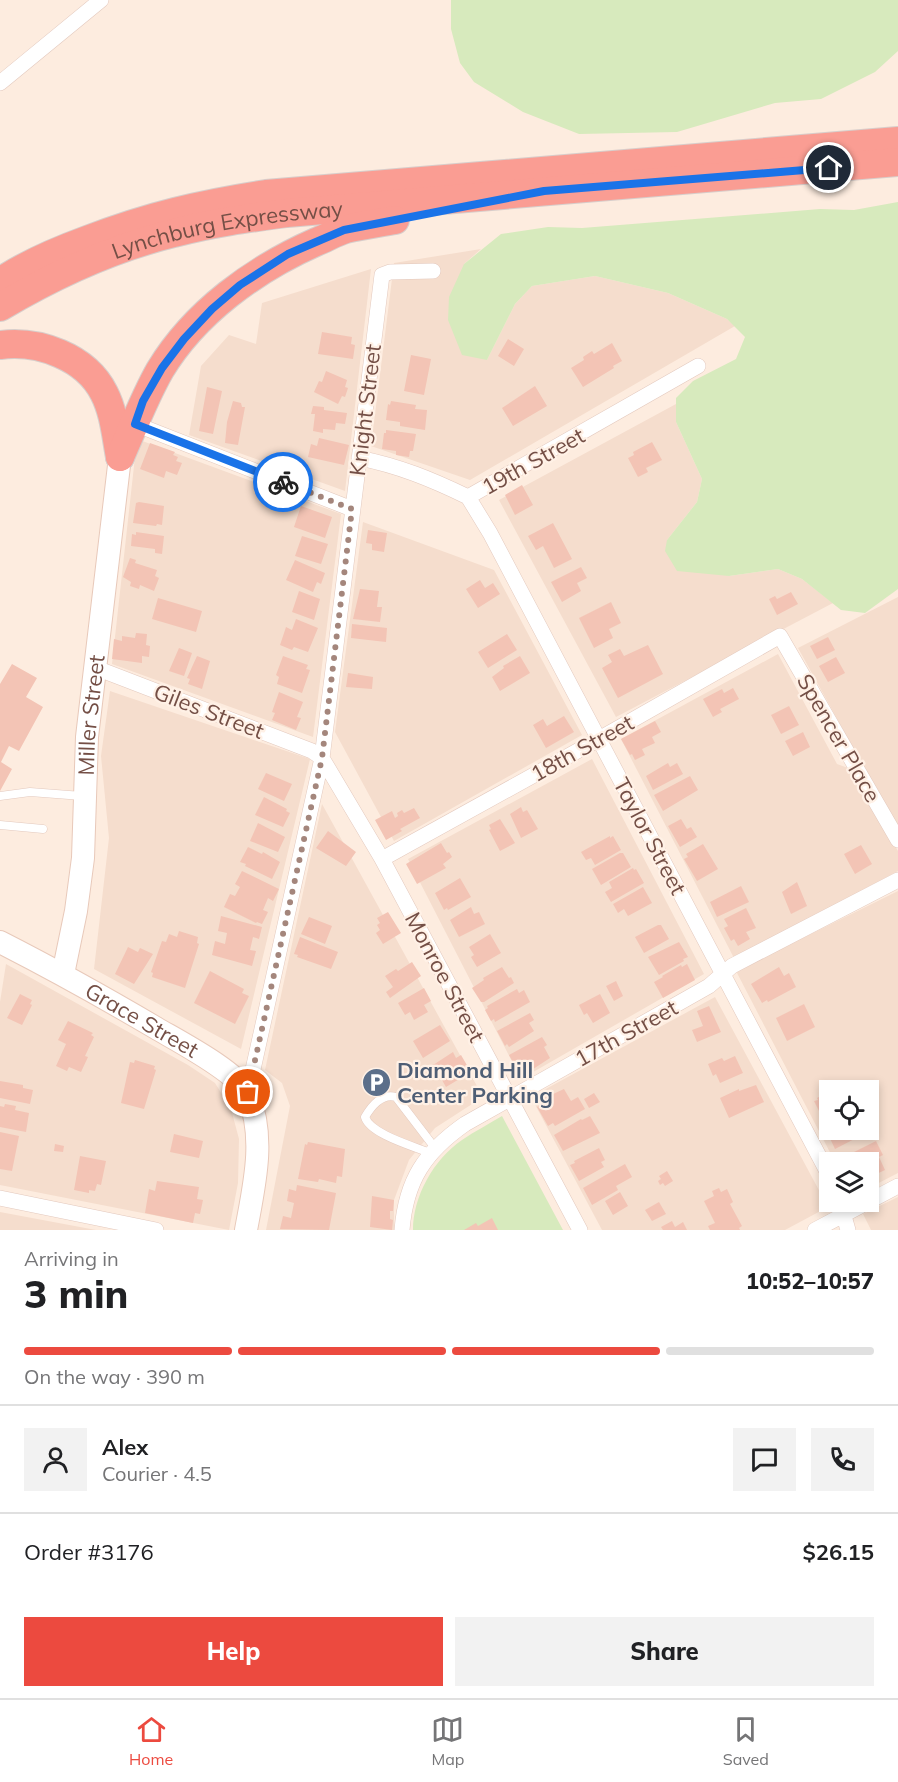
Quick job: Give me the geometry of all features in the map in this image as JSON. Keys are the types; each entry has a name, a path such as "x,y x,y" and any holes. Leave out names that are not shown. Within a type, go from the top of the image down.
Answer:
{"highway":[{"name":"Lynchburg Expressway","path":"5,276 123,226 165,213 214,202 266,195 898,141"},
{"name":"Lynchburg Expressway","path":"0,307 68,270 119,249 172,233 217,223 287,213 898,162"},
{"path":"120,457 143,401 162,368 184,339 212,309 240,285 288,254 344,230 544,191"},
{"path":"0,345 41,346 68,357 88,371 104,392 120,457"}],"main road":[{"name":"Miller Street","path":"63,974 76,911 81,869 87,737 120,457"},
{"name":"Grace Street","path":"0,944 63,974 213,1061 248,1092"},
{"path":"246,1230 257,1168 258,1141 248,1092"}],"street":[{"path":"0,82 101,0"},
{"name":"Knight Street","path":"248,1092 322,758 382,275 390,272 434,271"},
{"name":"19th Street","path":"359,458 391,464 468,497 698,366"},
{"path":"135,424 352,509"},
{"name":"Taylor Street","path":"468,497 490,532 819,1156"},
{"name":"18th Street","path":"382,859 780,636"},
{"name":"Spencer Place","path":"780,636 898,840"},
{"name":"Giles Street","path":"96,668 312,751 322,758"},
{"name":"Monroe Street","path":"322,758 382,859 580,1230"},
{"name":"17th Street","path":"402,1230 412,1186 433,1150 465,1124 709,986 732,966 898,880"},
{"path":"815,1230 898,1186"},
{"path":"0,1198 156,1230"}],"lane":[{"path":"0,796 30,792 84,797"},
{"path":"0,825 43,829"},
{"path":"392,1095 396,1097 433,1150 375,1130 367,1124 365,1117 382,1098 392,1095"}],"shaded area":[{"path":"481,249 464,264 487,360 515,304 532,286 595,276 668,293 727,319 735,326 470,480 371,446 394,263"},
{"path":"371,269 345,491 189,435 201,366 229,335 256,344 262,303"},
{"path":"676,404 676,422 702,479 697,502 667,540 729,576 778,569 802,579 833,603 616,717 499,500"},
{"path":"137,439 341,514 313,737 112,664"},
{"path":"363,522 494,570 582,735 394,841 335,732"},
{"path":"898,597 898,829 798,648"},
{"path":"778,654 837,764 848,768 898,851 898,871 734,958 621,739"},
{"path":"110,691 310,759 241,1049 94,969 109,838 101,756"},
{"path":"592,759 704,974 521,1079 408,859"},
{"path":"322,804 483,1097 435,1128 409,1160 394,1200 394,1230 266,1230 290,1106 282,1083 265,1070"},
{"path":"898,891 898,1173 879,1183 879,1152 830,1152 824,1140 879,1140 879,1080 819,1080 819,1131 736,971"},
{"path":"6,964 188,1065 215,1083 231,1109 239,1139 238,1183 229,1230 0,1185 0,1002"},
{"path":"715,997 819,1190 819,1212 785,1230 602,1230 531,1097"},
{"path":"898,1197 898,1230 871,1230 863,1214 879,1212 879,1206"},
{"path":"0,1212 96,1230 0,1230"}],"green space":[{"path":"451,0 898,0 898,51 875,72 821,99 775,103 677,132 579,134 523,112 474,82 460,63 451,29"},
{"path":"898,202 898,589 865,613 841,610 802,579 778,569 729,576 677,571 665,551 667,540 697,502 702,479 676,422 676,398 693,381 736,359 745,337 727,319 668,293 595,276 532,286 515,304 487,360 462,355 448,320 449,297 464,264 501,234 548,227 582,228 820,209 854,210"},
{"path":"502,1116 563,1230 413,1230 421,1192 434,1168 462,1140"}],"building":[{"path":"322,332 352,337 351,344 355,345 353,359 318,354"},
{"path":"508,339 524,349 514,366 498,356"},
{"path":"612,343 622,361 583,387 571,368 584,360 583,357 592,351 594,354"},
{"path":"411,355 431,359 424,395 404,391"},
{"path":"326,371 347,380 345,387 348,388 345,397 342,396 338,404 314,392 319,381 322,382"},
{"path":"535,386 547,406 513,426 502,408"},
{"path":"207,387 222,391 213,434 199,431"},
{"path":"233,401 245,407 238,445 225,443 227,422"},
{"path":"391,401 416,405 415,409 427,410 425,430 400,426 400,422 386,420 388,404 390,405"},
{"path":"313,406 347,413 345,424 336,423 335,430 323,429 323,433 313,431 315,414 311,414"},
{"path":"386,430 416,434 413,451 410,451 409,457 396,455 396,451 382,449"},
{"path":"319,438 349,445 344,465 308,457 311,444 317,446"},
{"path":"652,442 662,460 646,468 648,472 638,477 628,458 634,455 633,452"},
{"path":"150,443 175,452 173,455 178,457 176,461 182,463 177,475 166,471 164,478 140,469"},
{"path":"522,485 533,505 515,515 505,495"},
{"path":"136,503 164,506 162,525 133,523"},
{"path":"301,506 332,517 325,538 294,527"},
{"path":"553,523 572,559 554,568 543,546 536,550 528,536"},
{"path":"368,530 387,533 384,552 372,550 372,544 366,543"},
{"path":"136,532 164,536 162,554 155,553 155,549 131,546 132,534 136,535"},
{"path":"302,536 328,544 321,564 295,556"},
{"path":"130,558 136,560 135,563 157,570 155,576 159,578 154,591 140,585 139,589 130,586 131,582 123,577"},
{"path":"295,560 325,573 321,584 317,582 313,592 286,580"},
{"path":"581,567 587,578 577,583 581,591 562,602 551,582"},
{"path":"480,580 485,588 493,583 500,594 478,608 466,589"},
{"path":"360,589 379,591 377,607 382,607 380,622 353,619"},
{"path":"299,591 320,599 314,620 292,612"},
{"path":"791,592 798,604 777,615 769,599 775,596 777,599"},
{"path":"158,598 202,611 196,632 152,619"},
{"path":"611,602 621,623 609,629 613,638 594,648 579,618"},
{"path":"296,619 318,628 308,652 294,647 292,650 280,645 286,627 292,630"},
{"path":"352,624 387,628 386,642 351,638"},
{"path":"136,633 147,634 146,645 150,646 149,657 142,656 142,663 112,659 114,639 122,641 122,636 135,638"},
{"path":"507,634 517,650 488,668 478,652"},
{"path":"828,637 835,650 817,659 810,646"},
{"path":"648,645 663,674 618,698 602,668 612,662 608,655 620,649 624,656"},
{"path":"179,648 192,653 184,676 169,671"},
{"path":"197,656 210,661 202,689 188,684 190,679 187,678"},
{"path":"283,656 308,665 306,669 310,670 302,693 277,684 279,677 276,675"},
{"path":"520,656 530,673 500,691 492,677 504,668 503,666"},
{"path":"836,657 845,673 828,682 819,666"},
{"path":"12,664 37,678 26,697 43,707 19,751 9,746 1,762 12,769 0,791 0,684"},
{"path":"348,673 373,677 372,689 346,687"},
{"path":"733,688 739,699 720,709 722,712 713,717 703,699 722,689 724,693"},
{"path":"279,692 303,702 297,717 301,718 296,730 272,720 275,713 272,712"},
{"path":"789,706 799,725 781,734 771,715"},
{"path":"564,716 574,732 546,748 533,725 543,719 547,726"},
{"path":"655,721 661,732 652,737 655,743 642,749 645,755 635,760 621,739"},
{"path":"803,732 810,747 793,756 785,741"},
{"path":"668,763 670,767 677,763 683,774 653,790 646,776"},
{"path":"266,773 292,784 284,801 258,789"},
{"path":"690,776 698,790 663,811 654,795"},
{"path":"264,797 287,809 286,811 290,813 283,827 255,815"},
{"path":"521,807 523,812 527,810 538,829 521,838 510,814"},
{"path":"414,808 420,818 386,840 375,820 392,811 395,818 402,810 404,813"},
{"path":"500,819 515,843 500,851 489,830 491,829 489,825"},
{"path":"681,819 687,829 691,827 697,837 680,847 668,826"},
{"path":"258,823 285,837 278,852 250,841"},
{"path":"328,831 356,852 346,866 316,848"},
{"path":"610,836 610,838 613,836 621,850 595,865 591,858 586,860 581,852"},
{"path":"441,843 452,857 443,864 446,868 417,884 406,864"},
{"path":"703,844 718,869 697,881 684,859 688,857 686,854"},
{"path":"861,845 872,864 855,874 844,854"},
{"path":"248,847 262,854 263,852 280,862 272,879 240,862"},
{"path":"623,853 631,867 601,885 592,869"},
{"path":"633,868 636,869 644,883 611,902 605,892 612,888 609,882"},
{"path":"242,871 279,889 273,901 268,898 263,910 268,912 262,924 224,907 230,894 235,896 240,887 235,884"},
{"path":"460,878 471,897 444,910 435,893"},
{"path":"797,882 807,906 791,914 782,892"},
{"path":"741,886 749,902 717,917 710,902"},
{"path":"643,887 652,903 628,916 624,909 618,913 613,904"},
{"path":"471,907 474,914 479,912 485,924 459,937 450,920"},
{"path":"746,908 756,928 746,932 750,939 738,946 734,939 731,941 724,928 728,926 724,919"},
{"path":"388,912 401,933 383,944 376,933 380,930 377,918"},
{"path":"221,916 262,927 259,939 253,937 250,950 256,951 252,966 212,955 215,941 225,944 227,933 218,931"},
{"path":"309,917 332,926 325,944 301,934"},
{"path":"661,925 669,939 644,953 635,937"},
{"path":"179,931 198,937 197,943 199,944 185,988 152,977 151,972 162,941 166,942 169,934 177,937"},
{"path":"490,934 501,953 477,967 471,957 474,955 469,947"},
{"path":"300,937 338,952 331,969 294,954"},
{"path":"679,942 688,957 659,975 648,957"},
{"path":"128,947 138,952 140,948 153,954 134,984 115,974"},
{"path":"412,962 421,976 390,998 386,992 393,987 385,976"},
{"path":"687,964 695,980 663,998 654,982 681,965 682,967"},
{"path":"502,967 514,983 481,1002 472,988 484,980 483,978"},
{"path":"779,967 784,976 789,973 796,987 762,1003 751,984"},
{"path":"210,971 244,989 242,993 249,996 235,1024 194,1003"},
{"path":"616,981 623,996 614,1001 606,986"},
{"path":"424,988 431,1001 424,1005 428,1012 414,1020 410,1012 405,1015 398,1003"},
{"path":"517,989 519,993 524,990 530,1002 495,1022 494,1019 491,1021 485,1010 487,1006"},
{"path":"20,994 32,1000 30,1004 32,1005 22,1025 7,1018"},
{"path":"600,994 610,1013 593,1023 587,1013 584,1015 579,1005"},
{"path":"804,1004 815,1027 787,1041 776,1018"},
{"path":"709,1006 721,1032 697,1042 692,1030 703,1026 697,1011"},
{"path":"530,1013 534,1020 529,1023 534,1031 509,1047 507,1044 505,1046 497,1031"},
{"path":"68,1021 93,1033 91,1035 94,1037 85,1056 88,1057 81,1072 69,1067 67,1071 56,1066 66,1044 58,1040"},
{"path":"440,1025 450,1041 423,1058 413,1041"},
{"path":"542,1037 547,1045 544,1047 550,1058 521,1077 509,1055"},
{"path":"453,1052 456,1058 461,1055 468,1067 463,1070 466,1075 446,1087 438,1073 435,1075 430,1067"},
{"path":"735,1056 743,1073 720,1083 716,1074 713,1076 708,1064"},
{"path":"135,1060 155,1066 156,1070 144,1109 121,1103 130,1062 134,1063"},
{"path":"0,1081 23,1085 23,1088 33,1090 30,1104 0,1098"},
{"path":"756,1085 764,1102 729,1118 720,1098 739,1089 739,1091"},
{"path":"564,1089 571,1101 578,1097 585,1109 555,1126 553,1123 548,1126 537,1107 542,1104 540,1100"},
{"path":"594,1093 600,1102 589,1108 584,1099"},
{"path":"819,1097 819,1111 814,1101 818,1100"},
{"path":"5,1104 16,1106 15,1110 29,1113 26,1132 0,1127 0,1106 4,1107"},
{"path":"590,1116 600,1133 563,1151 554,1135"},
{"path":"0,1132 19,1136 12,1171 0,1169"},
{"path":"174,1134 203,1141 199,1158 170,1152"},
{"path":"831,1140 852,1140 835,1149"},
{"path":"876,1141 883,1155 879,1157 879,1152 854,1152"},
{"path":"308,1142 345,1149 342,1177 337,1176 336,1183 319,1179 318,1182 298,1179 305,1144 307,1145"},
{"path":"55,1144 64,1146 63,1152 54,1151"},
{"path":"599,1148 605,1160 601,1162 604,1167 579,1181 570,1165"},
{"path":"80,1156 106,1161 101,1185 97,1184 95,1191 89,1190 89,1193 74,1190"},
{"path":"879,1157 885,1170 879,1173"},
{"path":"625,1164 632,1177 616,1186 618,1190 592,1205 583,1188"},
{"path":"667,1171 673,1181 665,1186 663,1183 660,1185 659,1176"},
{"path":"157,1181 199,1187 197,1199 203,1200 200,1214 195,1213 193,1223 145,1213 149,1189 155,1191"},
{"path":"297,1185 336,1193 329,1230 280,1229 283,1216 291,1218 294,1203 287,1201 289,1189 296,1191"},
{"path":"719,1188 721,1192 727,1189 733,1202 730,1204 742,1226 740,1230 710,1230 708,1226 715,1223 704,1201 714,1196 712,1191"},
{"path":"620,1192 628,1206 613,1215 605,1201"},
{"path":"372,1196 394,1200 393,1211 390,1211 390,1219 393,1220 392,1230 370,1227"},
{"path":"659,1202 666,1214 652,1221 645,1210"},
{"path":"492,1218 498,1230 464,1230 476,1223 478,1226"},
{"path":"672,1221 675,1227 683,1222 687,1230 663,1230 661,1227"}],"way so far":[{"path":"248,1092 322,758 352,509 283,482"}],"place":[{"name":"Diamond Hill Center Parking","path":"376,1083"}],"route":[{"path":"283,482 135,424 143,401 162,368 184,339 212,309 240,285 288,254 344,230 544,191 829,168"}]}
